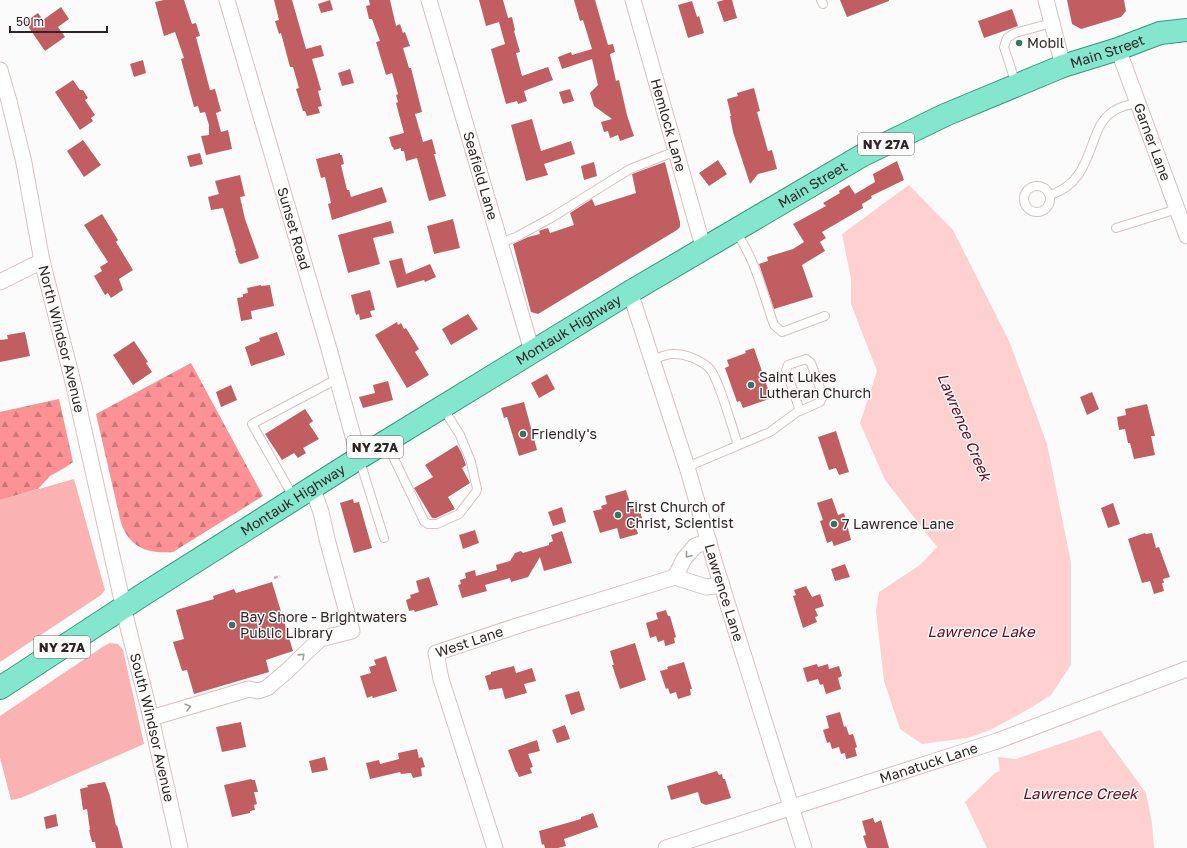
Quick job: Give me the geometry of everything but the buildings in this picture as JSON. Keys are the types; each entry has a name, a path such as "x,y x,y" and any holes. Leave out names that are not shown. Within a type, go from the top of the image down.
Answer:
{"main road":[{"name":"Main Street","path":"630,292 704,250 735,230 863,155 945,115 1063,66 1118,49 1160,33 1187,30"},
{"name":"Montauk Highway","path":"0,688 124,607 385,441 630,292"}],"street":[{"name":"Sunset Road","path":"227,0 359,458"},
{"name":"Seafield Lane","path":"430,0 532,351"},
{"name":"Hemlock Lane","path":"633,0 704,250"},
{"path":"1046,0 1063,66"},
{"name":"Garner Lane","path":"1118,49 1187,236"},
{"name":"North Windsor Avenue","path":"0,70 24,163 42,261 74,386 124,607"},
{"path":"0,282 42,261"},
{"name":"Lawrence Lane","path":"630,292 687,467 804,848"},
{"path":"151,718 249,689 258,691 267,688 320,639 352,631 321,512 303,493"},
{"path":"709,541 695,546 684,559 675,577 706,588 722,585"},
{"name":"West Lane","path":"495,848 441,679 436,653 520,625 675,577"},
{"name":"South Windsor Avenue","path":"124,607 180,848"},
{"name":"Manatuck Lane","path":"666,848 998,741 1187,669"}],"lane":[{"path":"1017,85 1004,47 1007,38 1022,31 1052,23"},
{"path":"1050,195 1057,193 1076,179 1088,157 1099,127 1104,119 1123,105 1138,103"},
{"path":"501,243 518,236 630,169 676,151"},
{"path":"1116,228 1177,209"},
{"path":"735,230 744,243 774,325 778,330 782,332 825,316"},
{"path":"652,360 672,354 685,356 700,362 710,369 717,384 738,445"},
{"path":"687,467 770,432 800,411 820,402 823,396 811,363 806,359 788,365 786,370 800,411"},
{"path":"303,493 252,424 337,379"},
{"path":"385,441 424,521 428,524 437,524 459,514 476,492 477,484 471,462 460,435 442,406"},
{"path":"359,458 384,538"}],"path":[{"path":"274,578 280,576"}],"shaded area":[{"path":"74,479 105,590 101,595 0,662 0,500"},
{"path":"110,643 118,644 123,650 144,744 21,798 11,800 0,758 0,716"}],"green space":[{"path":"191,363 263,496 173,552 156,552 141,548 135,544 125,532 121,523 96,414"},
{"path":"59,399 73,462 50,476 38,489 0,500 0,412"}],"water":[{"name":"Lawrence Lake","path":"909,185 953,230 1010,343 1047,444 1071,562 1071,665 1051,695 1029,709 988,731 967,738 922,744 900,729 884,681 876,611 879,592 920,565 937,547 885,480 860,423 877,371 851,304 851,279 842,234"},
{"name":"Lawrence Creek","path":"1100,730 1146,793 1152,823 1154,848 987,848 965,802 995,773 1000,771 998,757 1016,759"}],"place":[{"name":"Mobil","path":"1019,43"},
{"name":"Saint Lukes Lutheran Church","path":"751,385"},
{"name":"Friendly's","path":"523,434"},
{"name":"First Church of Christ, Scientist","path":"618,515"},
{"name":"7 Lawrence Lane","path":"834,524"},
{"name":"Bay Shore - Brightwaters Public Library","path":"232,625"}]}
